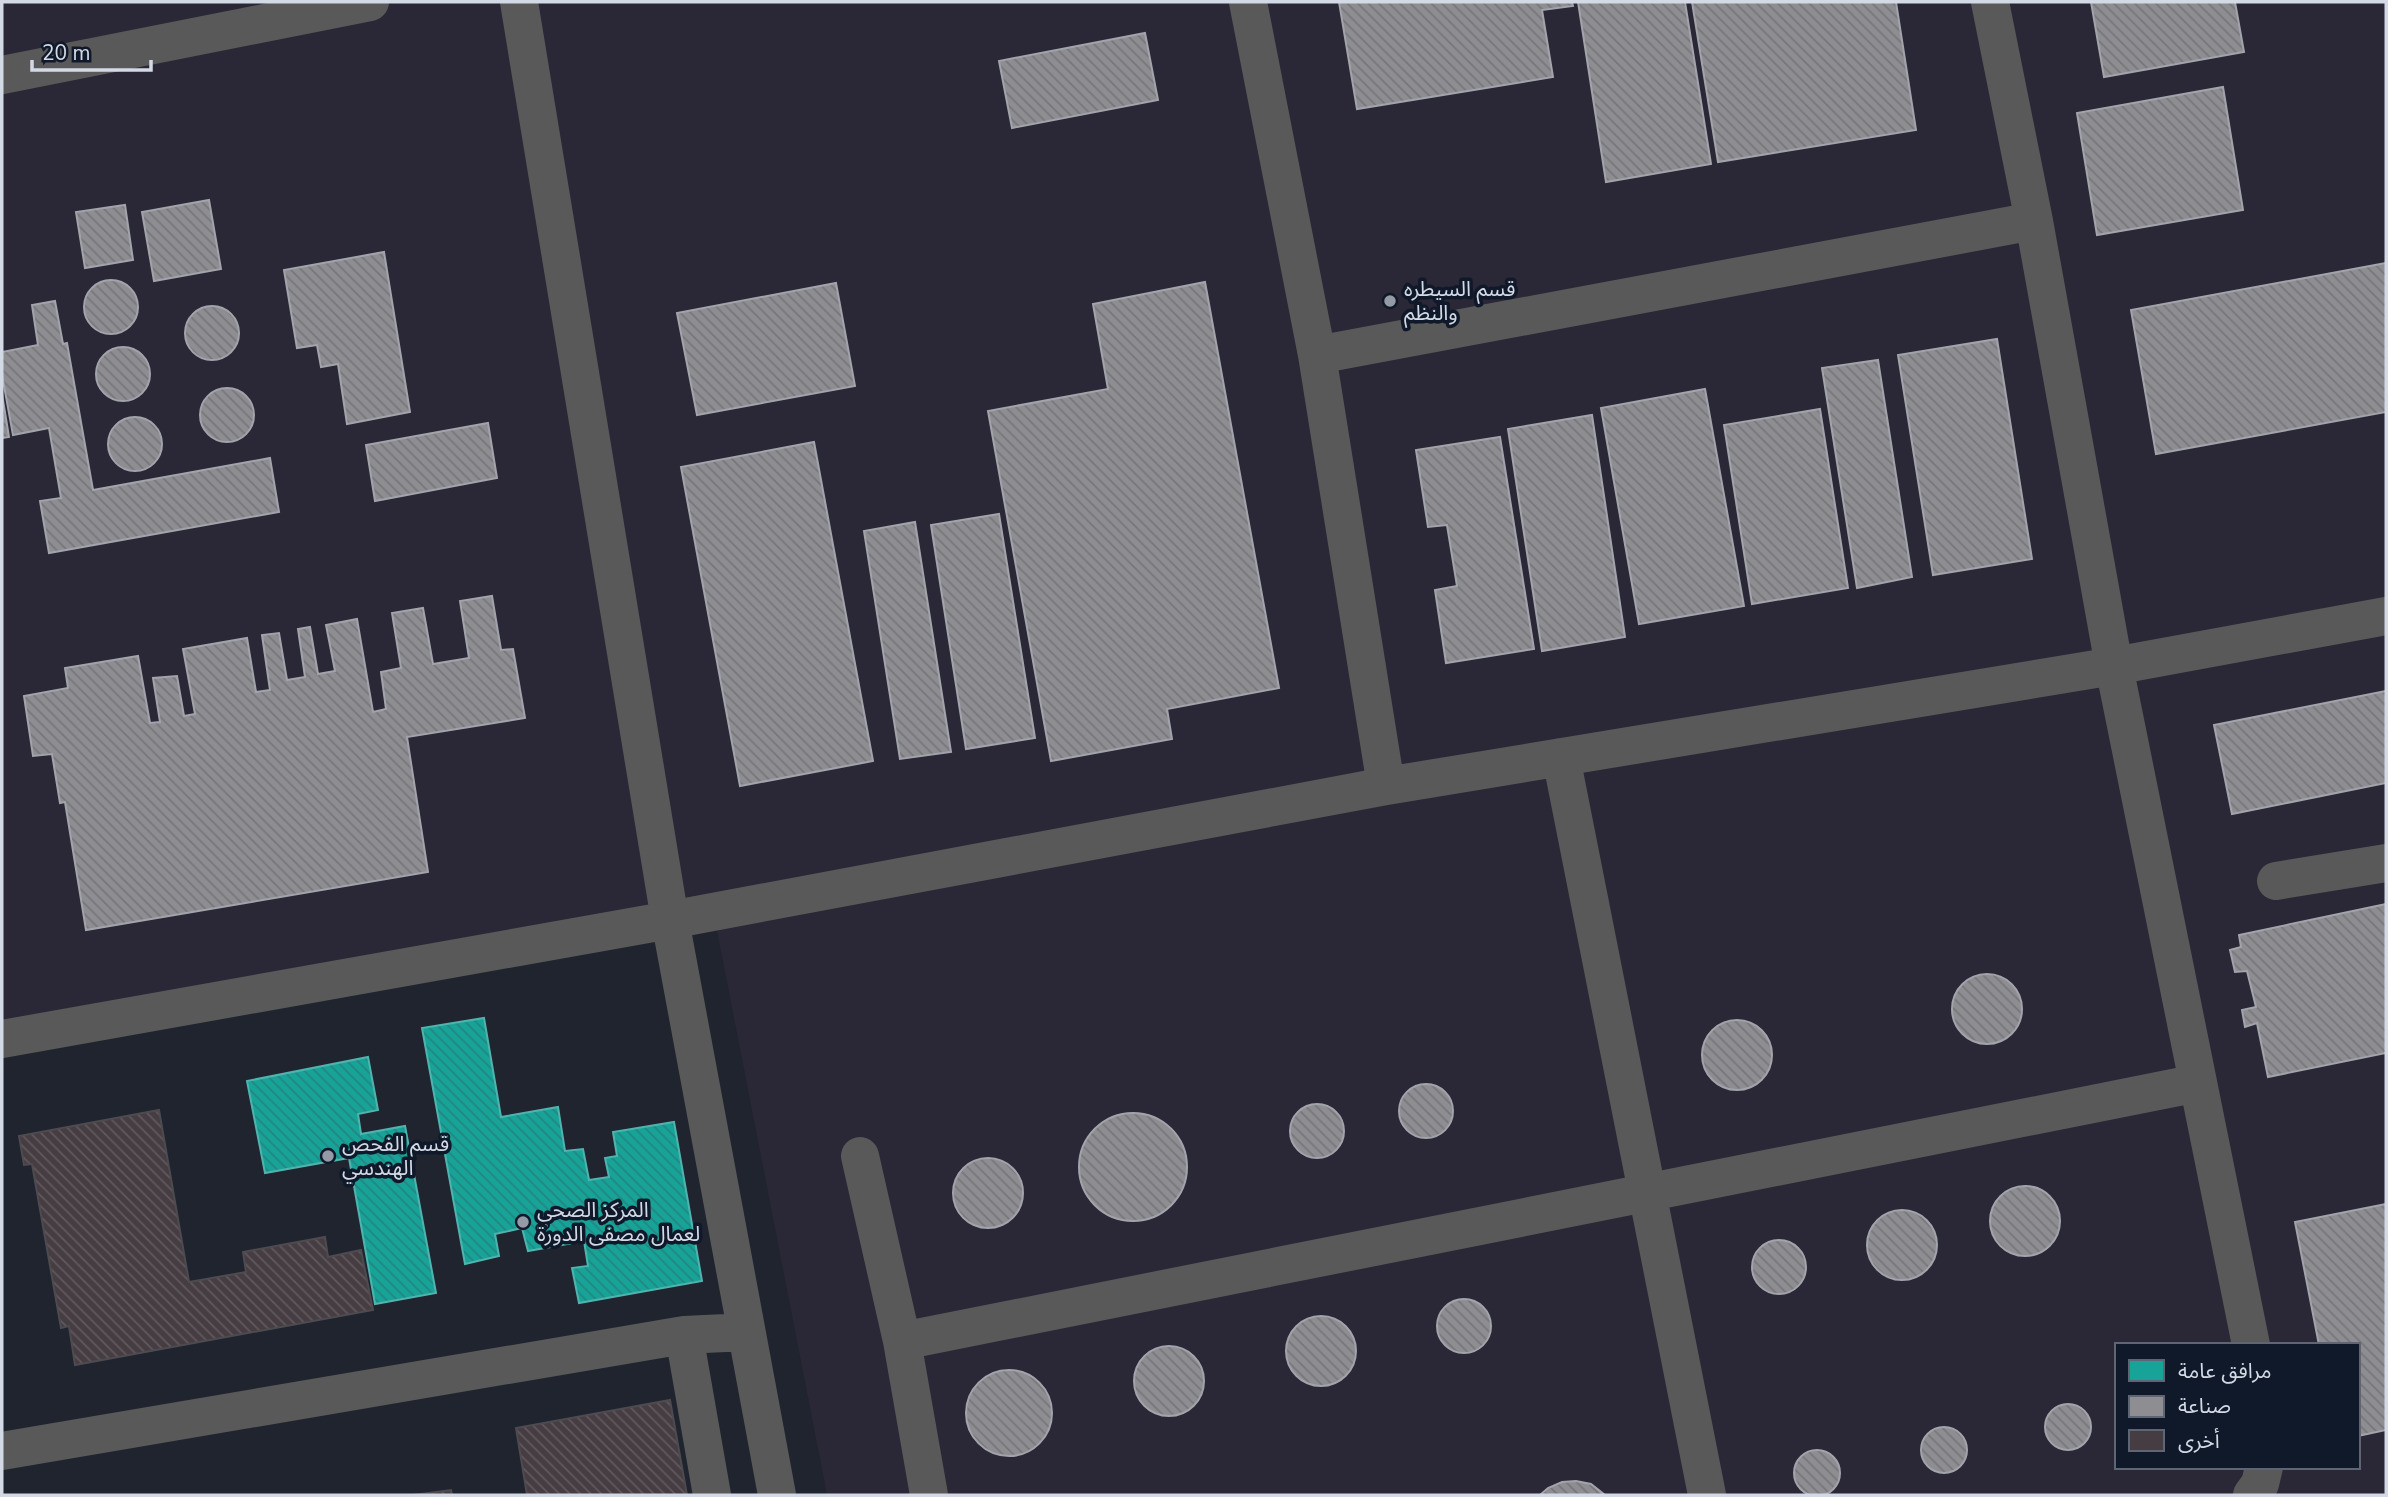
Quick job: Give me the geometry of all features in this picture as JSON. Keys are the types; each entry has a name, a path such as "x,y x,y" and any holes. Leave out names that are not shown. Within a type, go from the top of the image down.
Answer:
{"street":[{"path":"2,75 370,2"},
{"path":"519,2 670,920 777,1495"},
{"path":"1248,2 1317,355 1385,786"},
{"path":"1990,2 2034,221 2114,666 2251,1343"},
{"path":"1317,355 2034,221"},
{"path":"2,1039 670,920 1385,786 2114,666 2386,616"},
{"path":"1561,757 1707,1495"},
{"path":"2276,880 2386,863"},
{"path":"902,1341 2198,1083"},
{"path":"860,1156 902,1341 929,1495"},
{"path":"2,1451 684,1335 746,1332"},
{"path":"684,1335 712,1495"},
{"path":"2252,1495 2260,1484 2264,1469"}],"shaded area":[{"path":"2,2 2386,2 2386,1495 827,1495 710,895 2,1036"}],"building: مرافق عامة":[{"path":"484,1018 501,1117 558,1107 565,1151 583,1149 589,1180 609,1177 605,1158 617,1156 613,1132 674,1122 702,1281 579,1303 572,1268 588,1266 584,1241 528,1251 522,1228 495,1234 499,1256 465,1264 422,1028"},
{"path":"368,1057 378,1110 358,1114 361,1134 405,1126 436,1293 375,1304 349,1158 265,1173 247,1081"}],"building: صناعة":[{"path":"1339,2 1572,2 1573,6 1542,10 1553,77 1357,109"},
{"path":"1578,2 1685,2 1711,164 1606,182"},
{"path":"1692,2 1896,2 1916,130 1718,162"},
{"path":"2091,2 2235,2 2244,52 2104,77"},
{"path":"1145,33 1158,100 1012,128 999,61"},
{"path":"2223,87 2243,210 2097,235 2077,113"},
{"path":"209,200 221,269 154,281 142,212"},
{"path":"125,205 133,260 85,268 76,212"},
{"path":"384,252 410,412 347,424 338,364 321,367 317,345 297,348 284,270"},
{"path":"2386,263 2386,412 2156,454 2131,310"},
{"path":"111,280 130,288 138,307 130,326 111,334 92,326 84,307 92,288"},
{"path":"1205,282 1279,688 1167,709 1172,739 1051,761 988,411 1108,389 1093,304"},
{"path":"836,283 855,386 697,415 677,313"},
{"path":"55,301 63,344 67,343 93,490 270,458 279,512 49,553 40,501 61,498 49,428 13,435 2,375 2,352 38,345 32,305"},
{"path":"212,306 231,314 239,333 231,352 212,360 193,352 185,333 193,314"},
{"path":"1997,339 2032,559 1933,575 1898,355"},
{"path":"123,347 142,355 150,374 142,393 123,401 104,393 96,374 104,355"},
{"path":"1878,360 1912,577 1857,588 1822,368"},
{"path":"227,388 246,396 254,415 246,434 227,442 208,434 200,415 208,396"},
{"path":"1705,389 1744,606 1639,624 1601,408"},
{"path":"2,394 9,437 2,438"},
{"path":"1820,409 1848,588 1752,604 1724,425"},
{"path":"1592,415 1625,637 1542,651 1508,429"},
{"path":"135,417 154,425 162,444 154,463 135,471 116,463 108,444 116,425"},
{"path":"488,423 497,478 375,501 366,445"},
{"path":"1500,437 1534,649 1446,663 1435,590 1457,586 1447,525 1428,527 1416,450"},
{"path":"814,442 873,761 740,786 681,467"},
{"path":"999,514 1035,738 966,749 931,525"},
{"path":"915,522 951,752 900,759 864,531"},
{"path":"492,596 501,650 513,649 525,718 407,737 428,872 86,930 65,802 60,803 52,754 33,756 24,696 68,688 65,668 138,656 150,723 160,722 153,678 177,676 184,716 195,714 183,649 247,638 256,692 270,690 262,635 279,633 287,680 305,677 298,629 310,627 318,674 335,671 326,625 357,619 373,712 386,709 381,672 401,668 392,613 423,608 433,664 469,658 460,601"},
{"path":"2386,691 2386,783 2232,814 2214,725"},
{"path":"2386,904 2386,1053 2268,1077 2257,1023 2245,1027 2242,1010 2256,1007 2247,971 2235,972 2230,950 2241,947 2239,935"},
{"path":"1987,974 2012,984 2022,1009 2012,1034 1987,1044 1962,1034 1952,1009 1962,984"},
{"path":"1737,1020 1762,1030 1772,1055 1762,1080 1737,1090 1712,1080 1702,1055 1712,1030"},
{"path":"1431,1084 1441,1088 1449,1096 1453,1111 1449,1126 1441,1134 1421,1138 1411,1134 1403,1126 1399,1106 1403,1096 1411,1088"},
{"path":"1322,1104 1332,1108 1340,1116 1344,1131 1340,1146 1332,1154 1312,1158 1302,1154 1294,1146 1290,1126 1294,1116 1302,1108"},
{"path":"1133,1113 1154,1117 1172,1128 1183,1146 1187,1167 1183,1188 1172,1206 1154,1217 1133,1221 1112,1217 1094,1206 1083,1188 1079,1167 1083,1146 1094,1128 1112,1117"},
{"path":"988,1158 1013,1168 1023,1193 1013,1218 988,1228 963,1218 953,1193 963,1168"},
{"path":"2025,1186 2050,1196 2060,1221 2050,1246 2025,1256 2000,1246 1990,1221 2000,1196"},
{"path":"2386,1204 2386,1430 2360,1436 2360,1343 2319,1343 2295,1222"},
{"path":"1902,1210 1927,1220 1937,1245 1927,1270 1902,1280 1877,1270 1867,1245 1877,1220"},
{"path":"1784,1240 1794,1244 1802,1252 1806,1267 1802,1282 1794,1290 1774,1294 1764,1290 1756,1282 1752,1262 1756,1252 1764,1244"},
{"path":"1469,1299 1479,1303 1487,1311 1491,1326 1487,1341 1479,1349 1459,1353 1449,1349 1441,1341 1437,1321 1441,1311 1449,1303"},
{"path":"1321,1316 1346,1326 1356,1351 1346,1376 1321,1386 1296,1376 1286,1351 1296,1326"},
{"path":"1169,1346 1194,1356 1204,1381 1194,1406 1169,1416 1144,1406 1134,1381 1144,1356"},
{"path":"1009,1370 1025,1374 1039,1383 1048,1397 1052,1413 1048,1429 1039,1443 1025,1452 1009,1456 993,1452 979,1443 970,1429 966,1413 970,1397 979,1383 993,1374"},
{"path":"2068,1404 2084,1411 2091,1427 2084,1443 2068,1450 2052,1443 2045,1427 2052,1411"},
{"path":"1944,1427 1960,1434 1967,1450 1960,1466 1944,1473 1928,1466 1921,1450 1928,1434"},
{"path":"1817,1450 1833,1457 1840,1473 1833,1489 1817,1496 1801,1489 1794,1473 1801,1457"},
{"path":"1562,1482 1591,1484 1605,1495 1540,1495"}],"building: أخرى":[{"path":"159,1110 189,1282 246,1272 243,1252 325,1237 328,1257 361,1250 373,1310 75,1365 69,1326 61,1328 32,1164 24,1165 19,1136"},
{"path":"670,1400 687,1495 527,1495 516,1428"},
{"path":"451,1490 452,1495 413,1495"}],"place":[{"name":"قسم السيطره والنظم","path":"1390,301"},
{"name":"قسم الفحص الهندسي","path":"328,1156"},
{"name":"المركز الصحي لعمال مصفى الدورة","path":"523,1222"}]}
